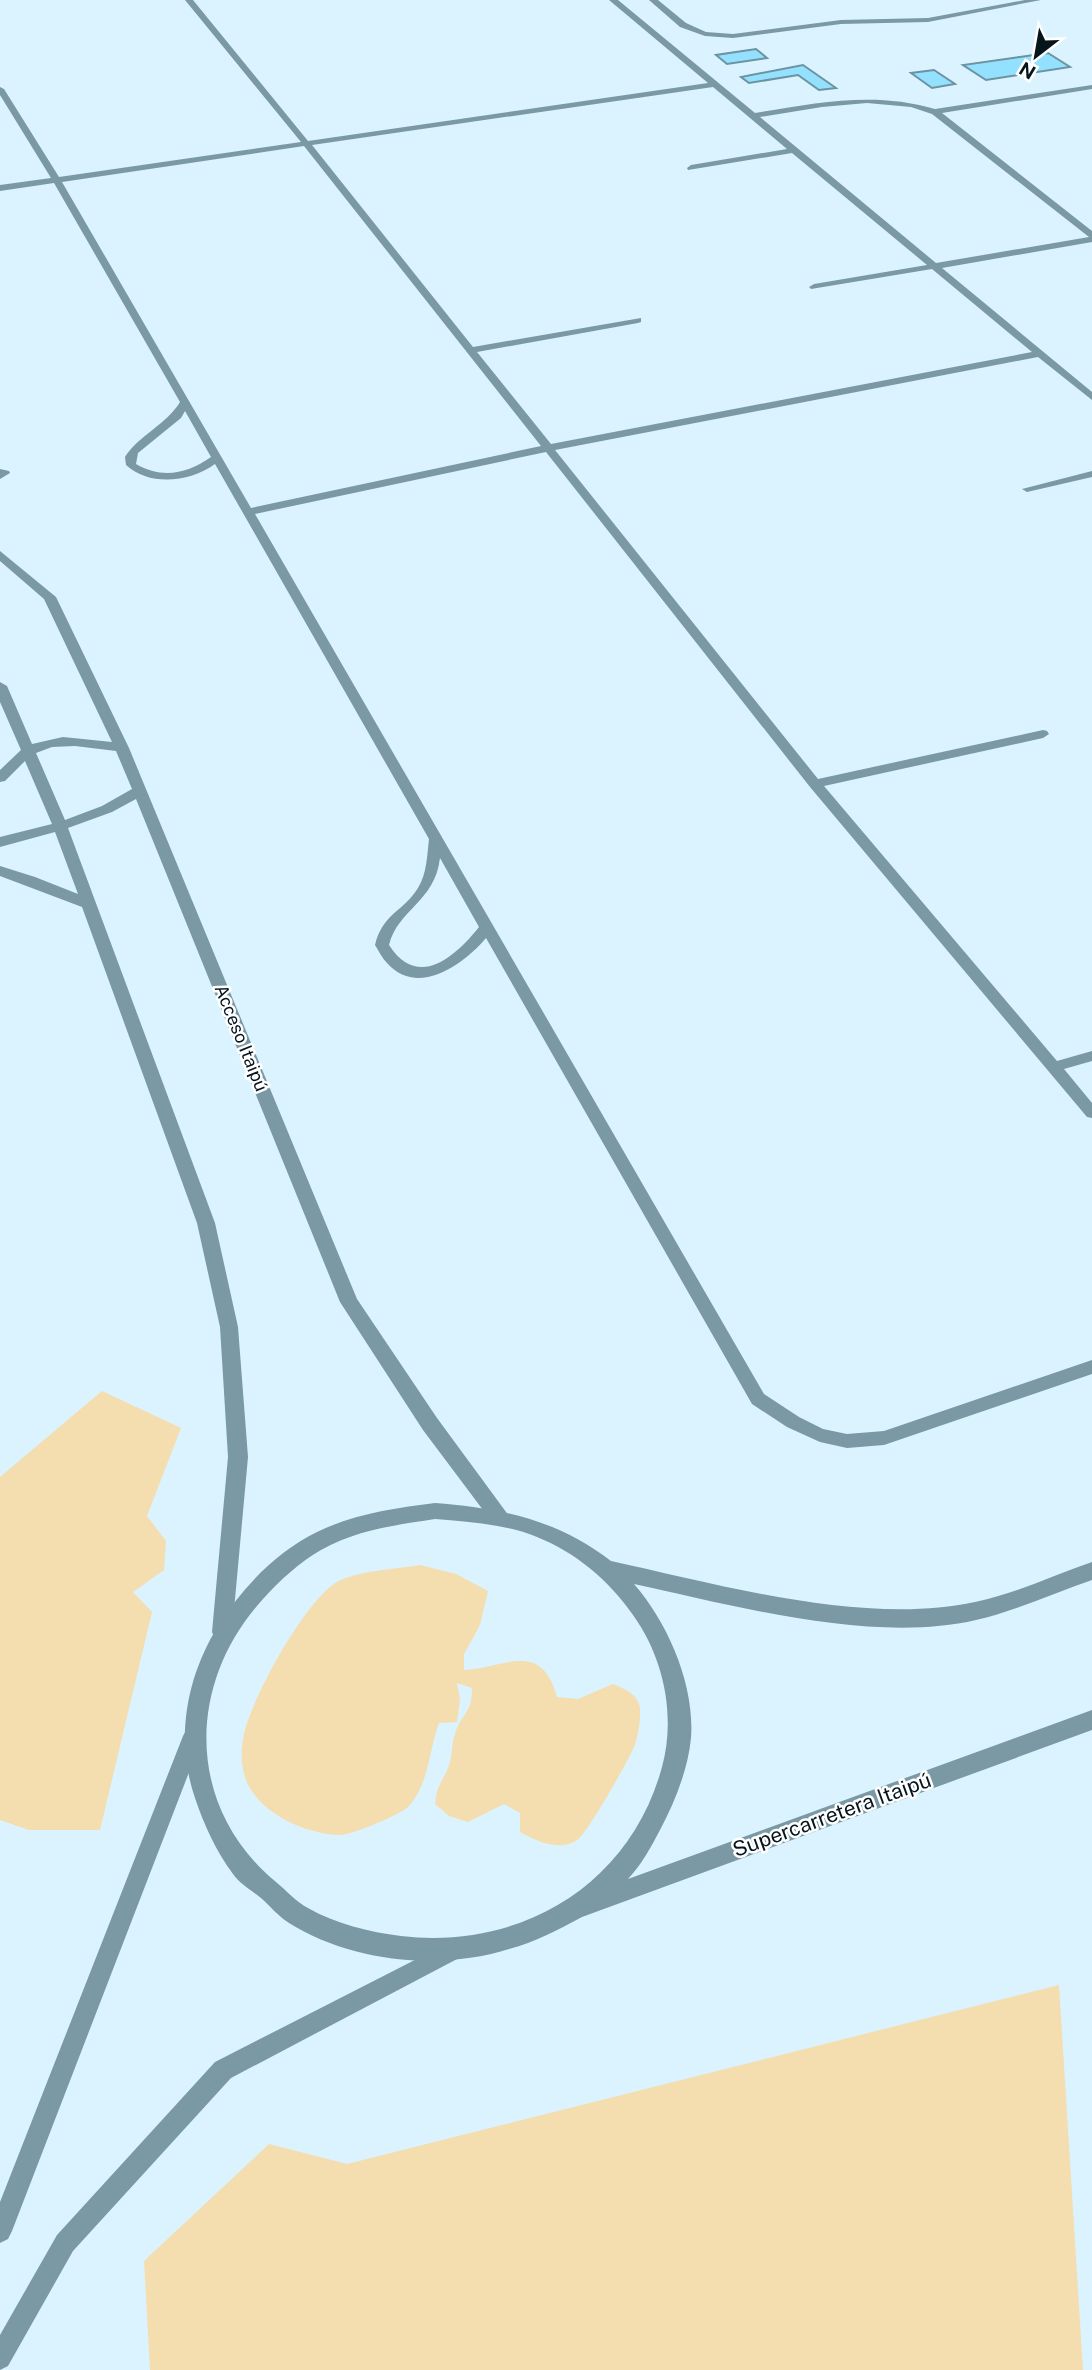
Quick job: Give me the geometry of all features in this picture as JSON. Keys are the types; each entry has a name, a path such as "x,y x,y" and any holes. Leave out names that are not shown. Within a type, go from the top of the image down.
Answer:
{"street":[{"name":"Acceso Itaipú","path":"0,555 50,597 122,748 349,1302 430,1424 499,1516"},
{"path":"0,686 61,828 206,1223 229,1327 238,1457 222,1632"},
{"path":"0,778 28,752 46,744 67,741 122,748"},
{"path":"0,842 61,828 125,801 140,790"},
{"path":"0,871 86,902"},
{"name":"Supercarretera Itaipú","path":"573,1909 628,1862 664,1802 680,1738 674,1674 669,1662 649,1617 607,1569 557,1536 499,1516 435,1511 372,1520 313,1545 261,1583 222,1632 201,1682 193,1736 205,1805 241,1867 299,1916 373,1945 455,1950 517,1936 573,1909 1092,1720"},
{"name":"Supercarretera Itaipú","path":"607,1569 764,1603 896,1619 976,1611 1092,1571"}],"lane":[{"path":"189,0 815,784 1092,1113"},
{"path":"614,0 1092,397"},
{"path":"653,0 683,25 705,34 733,37 841,22 928,20 1037,0"},
{"path":"0,188 714,84"},
{"path":"935,113 1092,87"},
{"path":"0,89 57,180 758,1399 793,1422 820,1435 847,1441 884,1438 1092,1367"},
{"path":"754,117 867,99 915,105 935,113 1077,218 1092,237 814,287"},
{"path":"691,168 793,149"},
{"path":"470,350 638,320"},
{"path":"248,512 548,448 1040,354"},
{"path":"185,402 177,416 134,451 130,457 131,465 141,473 153,477 184,476 205,468 217,458"},
{"path":"1027,489 1092,474"},
{"path":"815,784 1043,734"},
{"path":"436,838 432,871 424,891 386,929 382,945 394,963 411,971 431,972 449,965 470,949 486,927"},
{"path":"1054,1067 1092,1056"},
{"path":"0,2231 193,1736"},
{"path":"1,2346 65,2243 223,2070 455,1950"}],"shaded area":[{"path":"102,1391 181,1428 147,1516 166,1541 164,1570 133,1592 152,1612 100,1830 29,1830 0,1820 0,1477"},
{"path":"420,1565 456,1574 488,1591 480,1625 464,1654 464,1670 507,1662 531,1662 541,1668 550,1679 557,1697 578,1699 613,1684 637,1699 640,1716 635,1745 598,1812 576,1841 554,1845 520,1832 520,1813 504,1804 468,1822 449,1816 435,1804 438,1788 450,1764 455,1734 472,1697 472,1688 457,1683 460,1700 457,1722 439,1723 420,1788 408,1807 395,1815 346,1834 326,1834 284,1819 260,1801 251,1790 243,1771 242,1748 245,1730 259,1694 296,1627 324,1592 345,1578"},
{"path":"1059,1985 1083,2370 150,2370 144,2261 269,2144 347,2164"}],"building":[{"path":"756,49 767,58 727,64 716,55"},
{"path":"1048,53 1070,67 986,80 963,65"},
{"path":"803,65 836,88 819,90 798,75 749,83 741,77"},
{"path":"934,70 955,84 932,88 911,73"}]}
